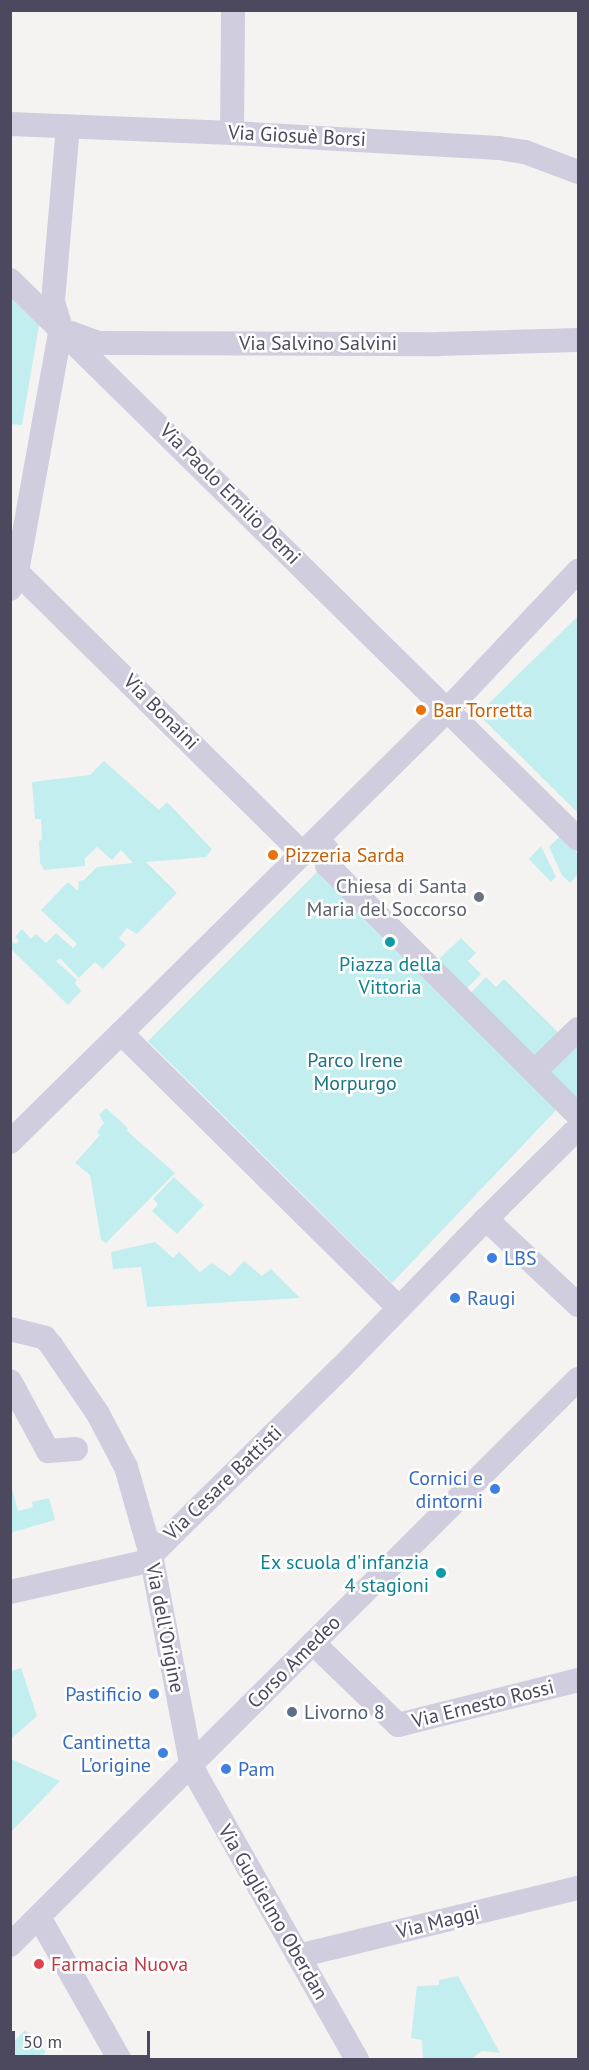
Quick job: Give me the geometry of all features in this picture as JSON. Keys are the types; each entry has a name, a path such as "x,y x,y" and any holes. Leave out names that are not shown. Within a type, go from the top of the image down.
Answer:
{"street":[{"path":"232,132 233,10"},
{"name":"Via Giosuè Borsi","path":"10,124 232,132 500,148 525,152 579,172"},
{"path":"14,580 61,328 53,301 68,127"},
{"name":"Via Paolo Emilio Demi","path":"10,280 448,709"},
{"name":"Via Salvino Salvini","path":"61,328 81,338 99,343 438,344 579,340"},
{"path":"10,1142 448,709 579,571"},
{"name":"Via Bonaini","path":"14,580 310,847"},
{"path":"448,709 579,839"},
{"path":"310,847 327,850 327,865 579,1115"},
{"path":"536,1071 579,1029"},
{"path":"116,1038 399,1308 573,1133 579,1132"},
{"path":"486,1219 579,1305"},
{"name":"Via Cesare Battisti","path":"10,1592 136,1565 151,1555 399,1308"},
{"name":"Via dell'Origine","path":"10,1329 45,1338 98,1414 126,1467 151,1555 191,1763"},
{"name":"Corso Amedeo","path":"10,1945 579,1380"},
{"path":"10,1381 48,1451 76,1449"},
{"name":"Via Ernesto Rossi","path":"313,1643 398,1725 579,1680"},
{"name":"Via Guglielmo Oberdan","path":"191,1763 357,2060"},
{"name":"Via Maggi","path":"298,1956 579,1888"},
{"path":"39,1917 120,2060"}],"green space":[{"path":"10,296 39,325 22,425 11,424"},
{"path":"578,616 578,813 478,714"},
{"path":"104,761 159,810 167,802 212,849 206,857 146,862 177,893 137,934 127,928 119,938 126,945 103,969 95,962 79,978 60,958 56,961 77,980 75,983 81,991 68,1005 11,949 11,941 16,944 19,940 15,937 22,929 31,939 36,934 46,943 56,933 73,948 77,944 41,910 68,882 78,891 79,881 84,880 97,867 133,863 121,850 112,860 97,847 85,858 85,866 44,870 40,863 41,819 35,819 32,782 90,775"},
{"path":"560,836 578,854 578,874 570,883 562,875 549,847"},
{"path":"541,846 556,877 551,882 529,859"},
{"name":"Parco Irene Morpurgo","path":"322,867 562,1104 392,1283 148,1041"},
{"path":"461,938 476,953 468,961 481,974 463,992 434,964"},
{"path":"486,977 496,987 504,979 564,1038 538,1066 467,997"},
{"path":"578,1037 578,1102 545,1071"},
{"path":"106,1108 128,1128 127,1131 175,1173 106,1243 101,1240 90,1175 75,1163 100,1135 97,1132 104,1123 99,1115"},
{"path":"174,1177 204,1205 177,1234 152,1211 158,1204 153,1199"},
{"path":"155,1242 173,1258 179,1252 200,1272 212,1263 230,1276 244,1261 262,1276 271,1269 300,1298 147,1307 141,1267 113,1269 111,1252"},
{"path":"11,1484 18,1511 33,1507 32,1502 49,1498 55,1520 13,1532 11,1536"},
{"path":"21,1668 37,1716 11,1739 11,1671"},
{"path":"11,1759 60,1781 11,1832"},
{"path":"458,1976 500,2053 482,2051 471,2059 423,2059 422,2040 411,2038 417,1986 439,1985 439,1980"},
{"path":"25,2030 46,2052 39,2059 11,2059 11,2044"}],"place":[{"name":"Bar Torretta","path":"421,710"},
{"name":"Pizzeria Sarda","path":"273,855"},
{"name":"Chiesa di Santa Maria del Soccorso","path":"479,897"},
{"name":"Piazza della Vittoria","path":"390,942"},
{"name":"LBS","path":"492,1258"},
{"name":"Raugi","path":"455,1298"},
{"name":"Cornici e dintorni","path":"495,1489"},
{"name":"Ex scuola d'infanzia 4 stagioni","path":"441,1573"},
{"name":"Pastificio","path":"154,1694"},
{"name":"Livorno 8","path":"292,1712"},
{"name":"Cantinetta L'origine","path":"163,1753"},
{"name":"Pam","path":"226,1769"},
{"name":"Farmacia Nuova","path":"39,1964"}]}
